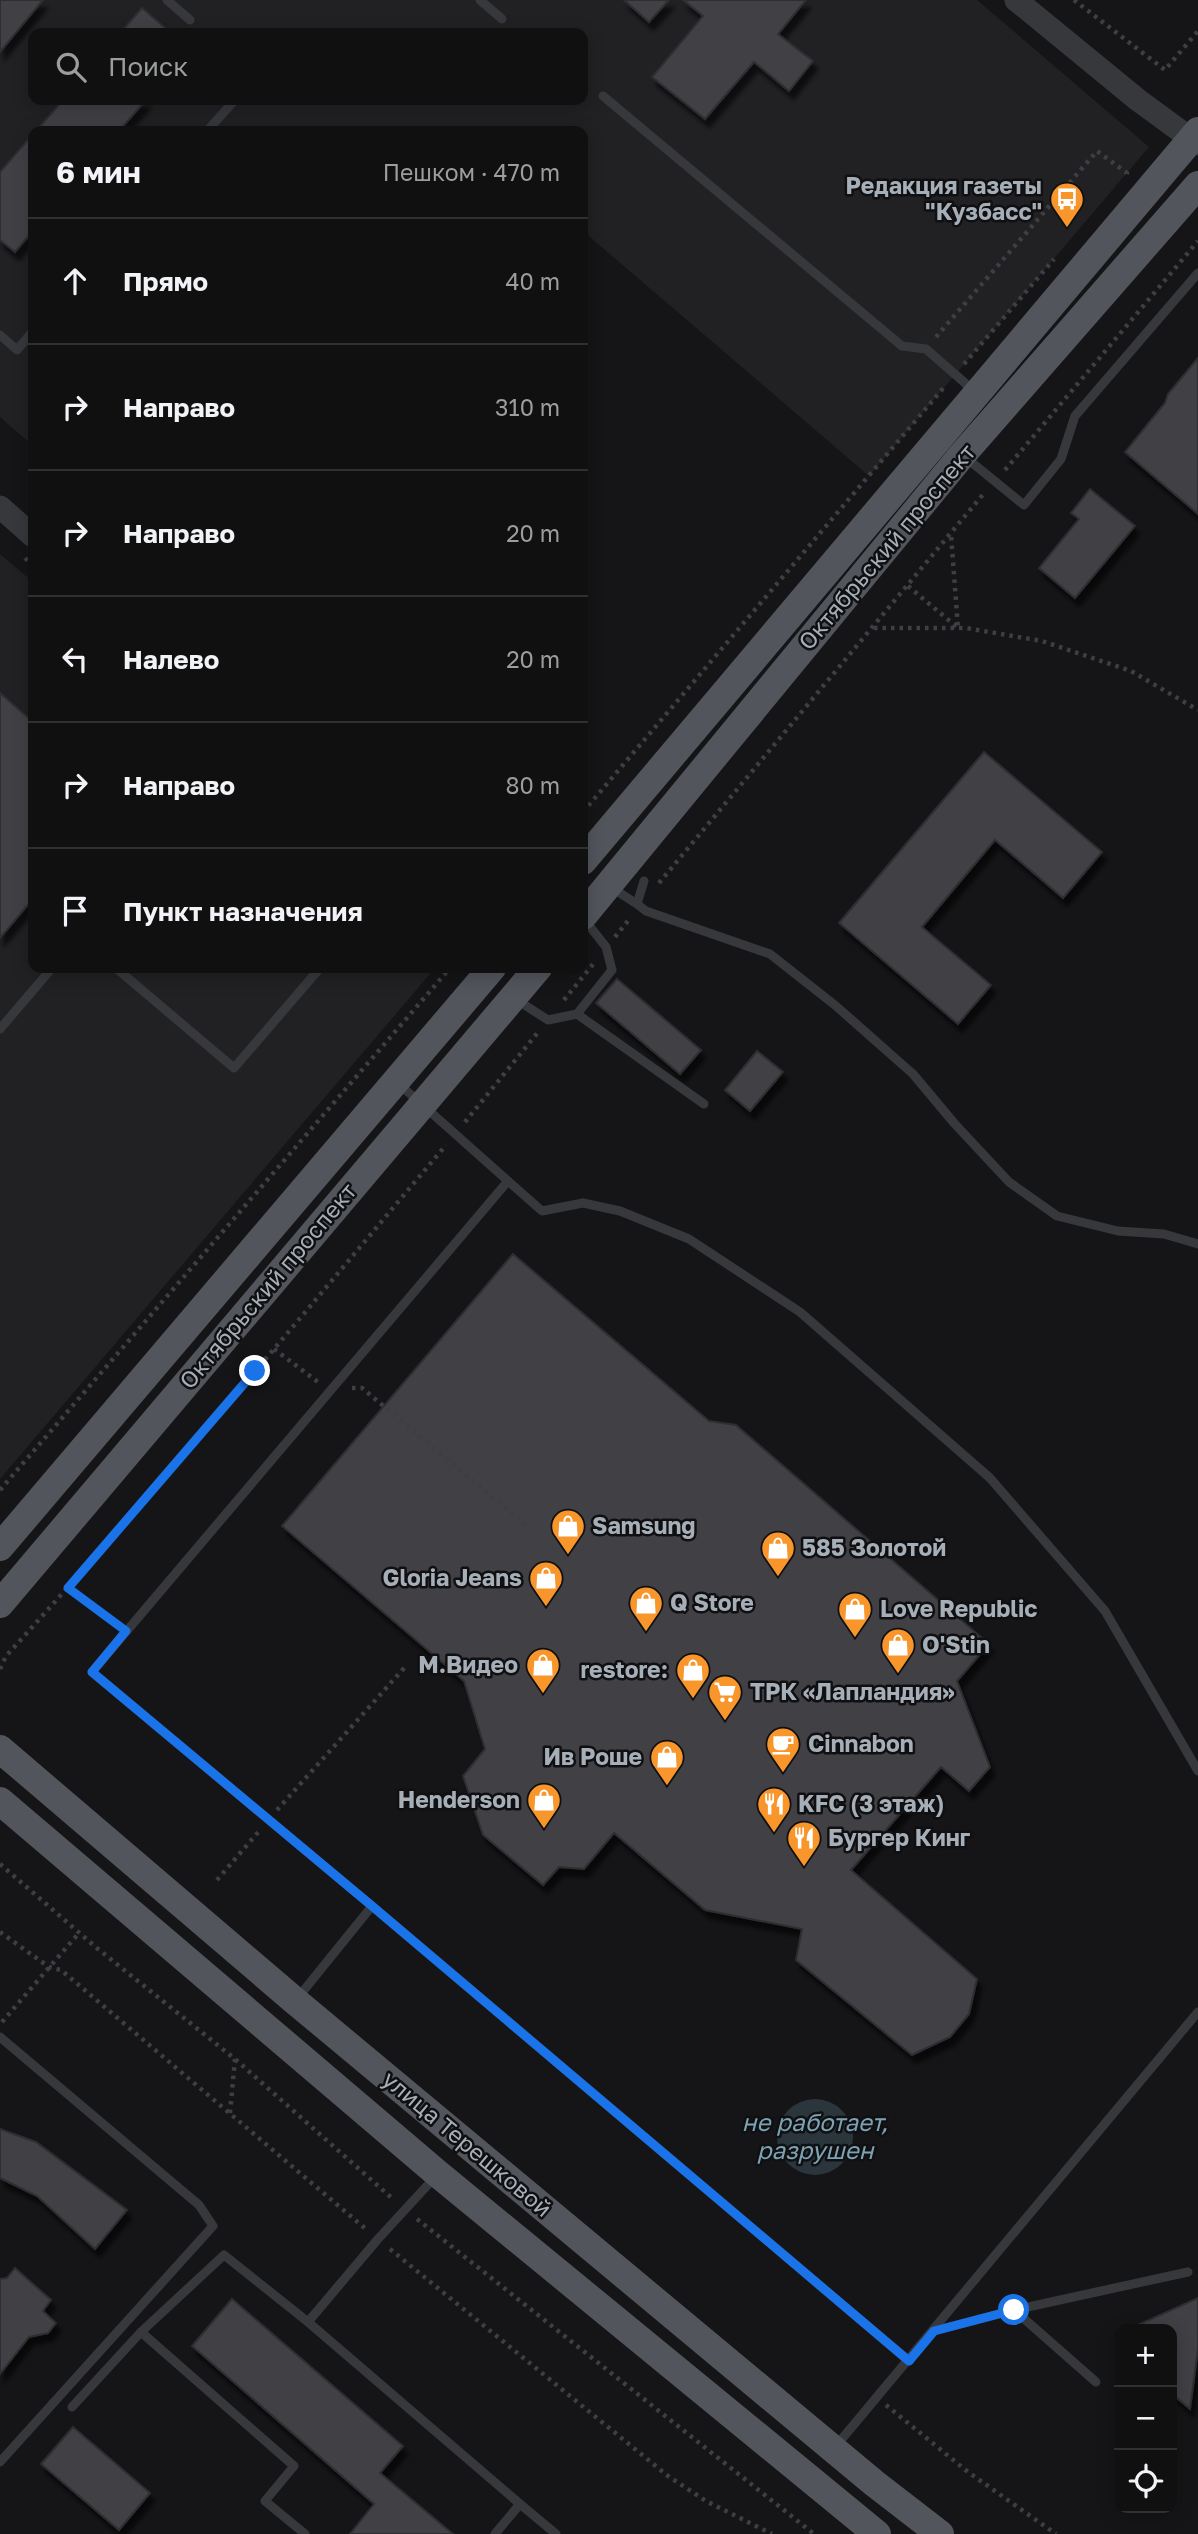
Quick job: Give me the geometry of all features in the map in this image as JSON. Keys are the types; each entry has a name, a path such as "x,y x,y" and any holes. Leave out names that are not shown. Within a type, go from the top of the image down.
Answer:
{"main road":[{"name":"Октябрьский проспект","path":"588,855 1196,138"},
{"name":"Октябрьский проспект","path":"588,910 962,455 1198,185"},
{"name":"Октябрьский проспект","path":"0,1547 488,973"},
{"name":"Октябрьский проспект","path":"0,1604 534,973"},
{"name":"улица Терешковой","path":"0,1749 295,2001 833,2449 940,2534"},
{"name":"улица Терешковой","path":"0,1801 438,2174 877,2534"}],"street":[{"path":"1016,0 1138,100 1196,138"},
{"path":"0,507 28,532"}],"lane":[{"path":"167,0 190,20"},
{"path":"480,0 502,19"},
{"path":"603,96 902,346 926,349 978,393"},
{"path":"212,126 230,105"},
{"path":"962,455 1024,505 1061,459 1075,416 1198,273"},
{"path":"0,335 17,350 28,337"},
{"path":"637,904 644,881"},
{"path":"608,885 646,911 770,954 836,1006 913,1074 1009,1182 1057,1216 1118,1231 1164,1234 1198,1244"},
{"path":"512,997 548,1020 577,1014 612,970 606,947 588,923"},
{"path":"0,1029 48,973"},
{"path":"123,973 234,1068 316,973"},
{"path":"577,1014 704,1104"},
{"path":"396,1082 541,1211 583,1203 620,1211 690,1239 800,1312 989,1478 1105,1611 1198,1771"},
{"path":"508,1181 328,1390 92,1672 909,2361"},
{"path":"295,2001 372,1906"},
{"path":"833,2449 1198,2012"},
{"path":"0,2037 199,2206 213,2226 0,2462"},
{"path":"308,2322 378,2239 438,2174"},
{"path":"72,2407 141,2332 224,2255 308,2322 556,2534"},
{"path":"934,2331 1014,2310 1188,2272"},
{"path":"1014,2310 1096,2382"},
{"path":"141,2332 294,2466 265,2501 305,2534"},
{"path":"495,2534 520,2504"}],"path":[{"path":"1074,0 1165,70 1198,31"},
{"path":"926,349 1097,151 1127,173 1118,184"},
{"path":"654,889 1198,241"},
{"path":"588,806 1055,258"},
{"path":"951,533 958,628"},
{"path":"908,586 958,628"},
{"path":"873,628 958,628 1042,641 1130,671 1198,710"},
{"path":"0,1490 446,973"},
{"path":"274,1349 328,1390 362,1388 526,1525"},
{"path":"0,1669 6,1656 255,1371"},
{"path":"68,1588 126,1631"},
{"path":"217,1880 405,1667"},
{"path":"0,2025 79,1933"},
{"path":"230,2114 235,2059"},
{"path":"877,2398 968,2472 1056,2534"}],"shaded area":[{"path":"0,0 977,0 1149,147 869,476 588,235 588,126 28,126 28,442 0,417"},
{"path":"0,554 28,578 28,973 431,973 0,1479"}],"water":[{"name":"не работает, разрушен","path":"815,2099 829,2102 842,2110 850,2123 853,2137 850,2151 842,2164 829,2172 815,2175 801,2172 788,2164 780,2151 777,2137 780,2123 788,2110 801,2102"}],"building":[{"path":"0,0 43,0 0,52"},
{"path":"624,0 669,0 649,22"},
{"path":"683,0 806,0 778,34 813,61 789,91 754,62 705,119 652,77 703,16"},
{"path":"142,8 165,28 124,28"},
{"path":"59,105 142,105 123,126 40,126"},
{"path":"28,140 28,237 15,252 0,240 0,172"},
{"path":"1198,358 1198,514 1125,452"},
{"path":"1090,489 1135,526 1075,598 1039,568 1079,519 1071,513"},
{"path":"0,693 28,718 28,905 0,938"},
{"path":"984,752 1102,852 1063,898 995,840 922,927 991,985 958,1024 839,923"},
{"path":"617,979 701,1050 680,1074 596,1003"},
{"path":"757,1051 783,1072 750,1111 725,1090"},
{"name":"ТРК «Лапландия»","path":"513,1254 709,1421 736,1425 989,1644 957,1681 990,1767 969,1791 941,1767 851,1870 977,1979 969,2014 950,2037 912,2055 796,1960 802,1929 705,1910 614,1833 584,1869 559,1867 543,1885 483,1835 463,1776 485,1749 464,1681 282,1526"},
{"path":"0,2129 36,2142 127,2210 95,2249 37,2196 0,2178"},
{"path":"15,2268 51,2300 43,2311 56,2323 48,2333 29,2337 0,2374 0,2279 7,2278"},
{"path":"1198,2298 1198,2349 1190,2409 1177,2398 1177,2324 1140,2324"},
{"path":"232,2299 403,2446 380,2473 453,2534 350,2534 374,2504 192,2346"},
{"path":"73,2427 150,2493 119,2530 41,2464"}],"place":[{"name":"Редакция газеты \"Кузбасс\"","path":"1067,229"},
{"name":"Samsung","path":"568,1556"},
{"name":"585 Золотой","path":"778,1578"},
{"name":"Gloria Jeans","path":"546,1608"},
{"name":"Q Store","path":"646,1633"},
{"name":"Love Republic","path":"855,1639"},
{"name":"O'Stin","path":"898,1675"},
{"name":"М.Видео","path":"543,1695"},
{"name":"restore:","path":"693,1700"},
{"name":"ТРК «Лапландия»","path":"725,1722"},
{"name":"Cinnabon","path":"783,1774"},
{"name":"Ив Роше","path":"667,1787"},
{"name":"Henderson","path":"544,1830"},
{"name":"KFC (3 этаж)","path":"774,1834"},
{"name":"Бургер Кинг","path":"804,1868"}],"route":[{"path":"255,1371 68,1588 126,1631 92,1672 909,2361 934,2331 1014,2310"}]}
